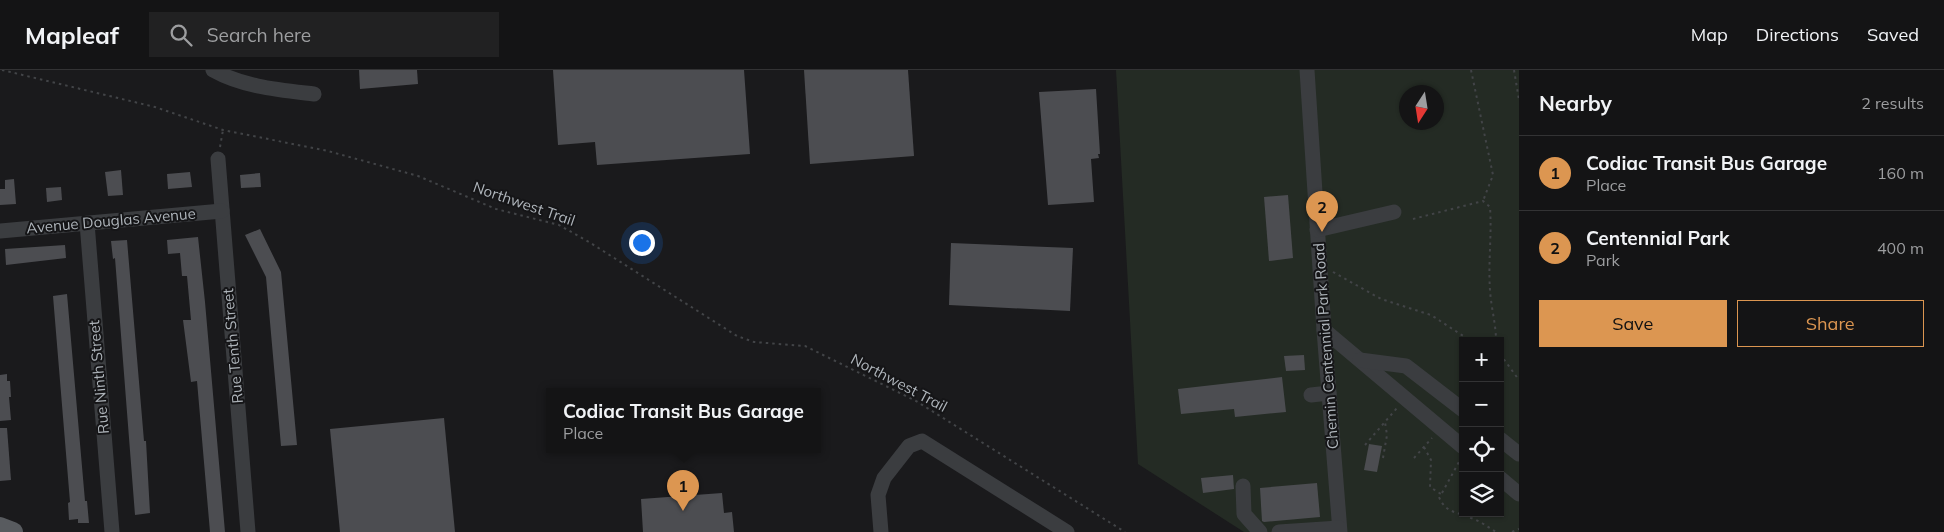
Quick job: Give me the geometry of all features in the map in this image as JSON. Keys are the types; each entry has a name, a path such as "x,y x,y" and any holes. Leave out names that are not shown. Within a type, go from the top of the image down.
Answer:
{"main road":[{"path":"0,527 13,532"}],"street":[{"path":"213,70 231,80 276,90 314,94"},
{"name":"Chemin Centennial Park Road","path":"1307,70 1324,330 1340,530"},
{"name":"Rue Tenth Street","path":"218,159 248,532"},
{"name":"Avenue Douglas Avenue","path":"0,231 222,211"},
{"path":"1318,230 1394,212"},
{"name":"Rue Ninth Street","path":"87,223 112,532"},
{"path":"1324,330 1459,444"},
{"path":"1359,360 1406,366 1459,407"},
{"path":"1311,394 1329,393"},
{"path":"881,532 878,495 884,478 909,446 922,441 1067,532"},
{"path":"1504,442 1519,454"},
{"path":"1504,481 1519,494"},
{"path":"1243,486 1244,514 1260,532"},
{"path":"1279,532 1340,530"}],"path":[{"name":"Northwest Trail","path":"2,70 155,107 223,130 328,152 418,176 496,209 559,225 738,336 754,342 805,346 916,401 1125,532"},
{"path":"1471,70 1493,175 1483,201"},
{"path":"1514,70 1519,100"},
{"path":"218,159 223,130"},
{"path":"1413,219 1483,201"},
{"path":"1483,201 1490,207 1489,288 1496,337"},
{"path":"1320,267 1343,276 1381,299 1431,315 1465,337"},
{"path":"1504,359 1519,380"},
{"path":"1365,445 1405,399"},
{"path":"1383,458 1387,435 1385,422"},
{"path":"1414,458 1440,428"},
{"path":"1424,448 1431,460 1430,487 1441,494"},
{"path":"1459,463 1439,497 1442,505 1449,510 1459,513"},
{"path":"1469,517 1496,532"},
{"path":"1512,532 1519,529"}],"shaded area":[{"path":"1116,70 1519,70 1519,532 1244,532 1138,464"}],"building":[{"path":"359,70 417,70 418,84 360,89"},
{"path":"553,70 744,70 750,154 597,165 595,142 558,145"},
{"path":"804,70 908,70 914,156 810,164"},
{"path":"1096,89 1100,154 1098,154 1099,158 1091,159 1094,202 1048,205 1039,92"},
{"path":"121,170 123,195 108,196 105,172"},
{"path":"190,172 192,187 168,189 167,174"},
{"path":"260,173 261,187 241,188 240,175"},
{"path":"14,179 16,204 0,205 0,189 5,189 5,180"},
{"path":"61,187 62,200 47,202 46,188"},
{"path":"1288,195 1293,258 1269,261 1264,197"},
{"path":"260,229 281,272 297,445 281,446 266,277 245,235"},
{"path":"198,237 225,532 210,532 197,381 191,382 183,320 191,320 187,276 182,276 180,253 168,254 167,240"},
{"path":"127,240 144,441 146,441 150,513 135,515 115,258 113,259 111,241"},
{"path":"951,243 1073,248 1070,311 949,305"},
{"path":"65,245 66,258 6,265 5,249"},
{"path":"67,294 85,501 87,501 89,523 78,523 78,519 69,520 68,503 70,502 53,296"},
{"path":"1304,355 1305,370 1286,371 1284,356"},
{"path":"7,374 7,381 10,381 11,420 0,421 0,375"},
{"path":"1282,377 1286,412 1235,417 1234,409 1181,414 1178,389"},
{"path":"444,418 455,532 340,532 330,429"},
{"path":"0,428 7,428 11,480 0,481"},
{"path":"1369,444 1382,446 1377,472 1364,470"},
{"path":"1233,475 1234,489 1203,493 1201,478"},
{"path":"1317,483 1320,517 1262,521 1260,488"},
{"path":"722,493 724,513 732,512 734,532 643,532 641,499"}],"place":[{"name":"Centennial Park","path":"1322,232"},
{"name":"Codiac Transit Bus Garage","path":"683,511"}]}
